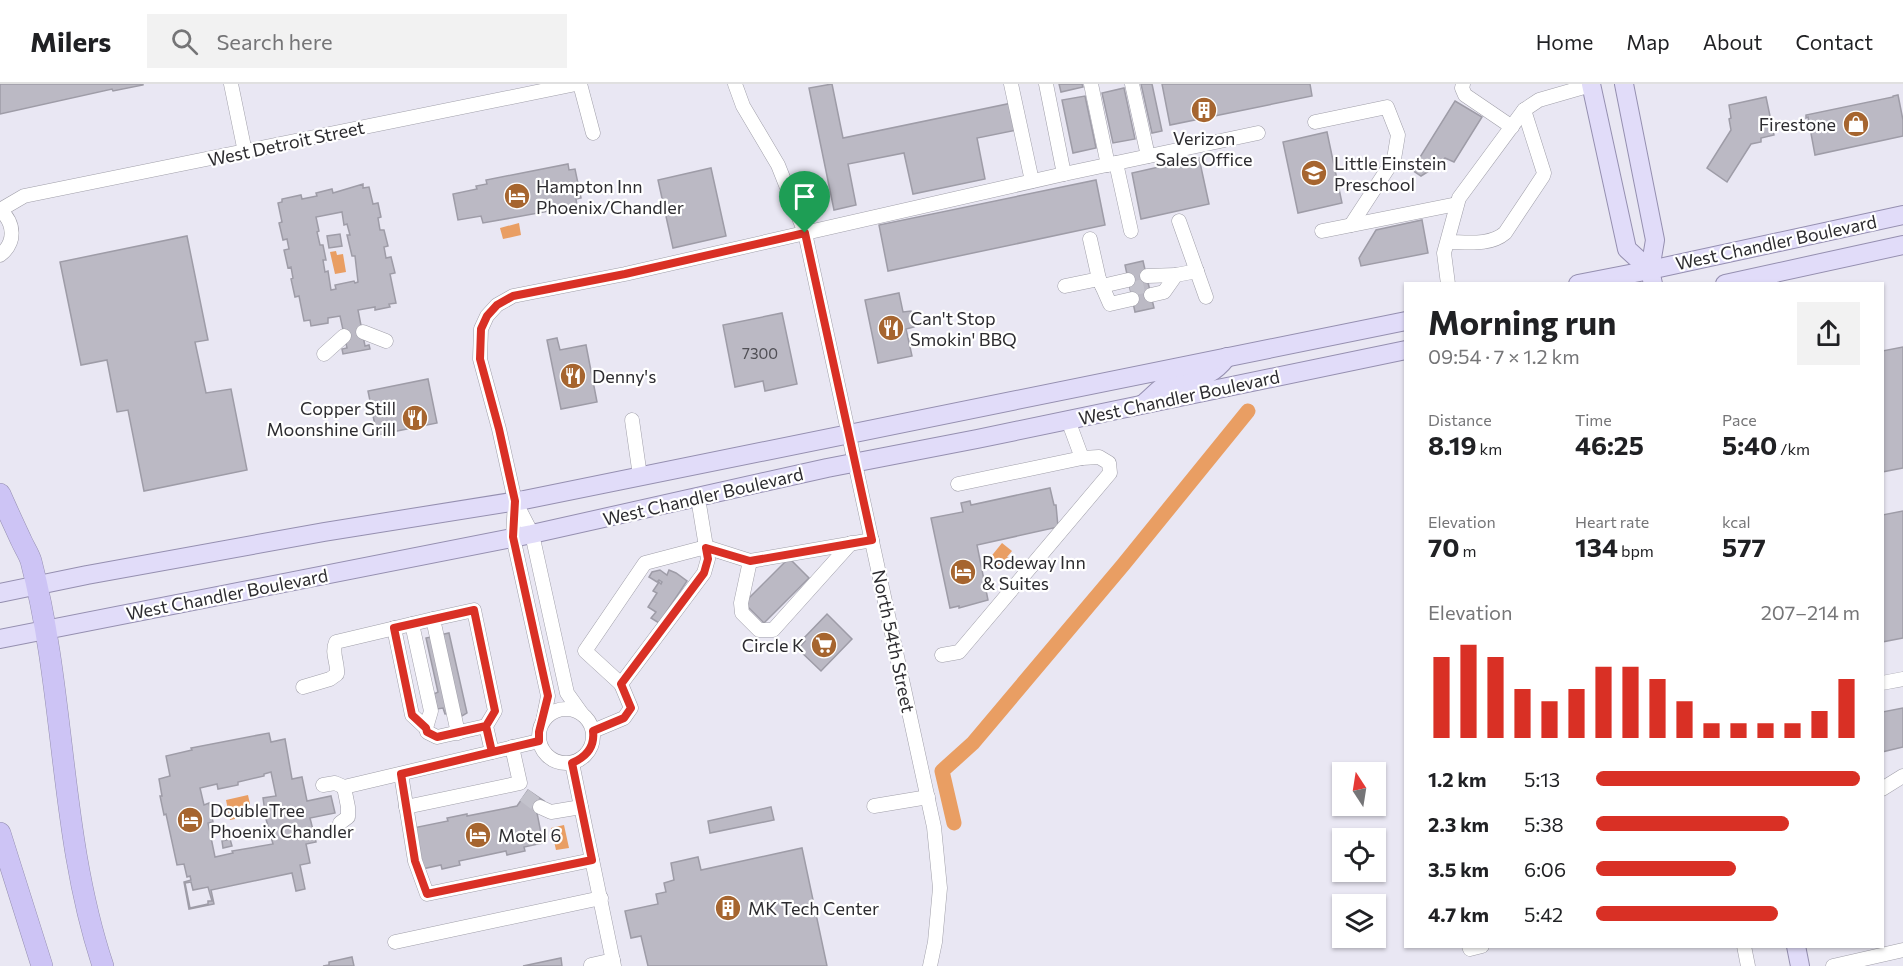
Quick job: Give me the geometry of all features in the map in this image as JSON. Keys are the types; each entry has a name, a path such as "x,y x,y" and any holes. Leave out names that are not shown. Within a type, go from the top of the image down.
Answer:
{"highway":[{"path":"0,495 31,560 37,585 51,652 66,796 74,848 92,929 103,966"},
{"path":"0,833 42,966"}],"main road":[{"path":"1591,84 1628,249 1652,277"},
{"path":"1624,84 1655,240 1652,277"},
{"name":"West Chandler Boulevard","path":"1586,282 1610,276 1652,277 1903,215"},
{"name":"West Chandler Boulevard","path":"1734,282 1903,244"},
{"name":"West Chandler Boulevard","path":"0,593 342,529 515,501 1404,321"},
{"name":"West Chandler Boulevard","path":"0,639 532,534 856,463 1404,350"},
{"path":"1142,405 1168,383 1210,374 1218,369 1227,357"},
{"path":"1796,948 1800,966"}],"street":[{"path":"231,84 245,152"},
{"path":"578,84 593,133"},
{"name":"West Detroit Street","path":"0,255 9,246 12,229 6,215 0,210 24,196 578,84"},
{"name":"North 54th Street","path":"735,84 743,106 778,165 805,233 856,463 934,827 940,888 935,942 930,966"},
{"path":"1011,84 1032,181"},
{"path":"1046,84 1064,174"},
{"path":"1091,84 1131,231"},
{"path":"1132,84 1148,156"},
{"path":"1463,84 1465,95 1512,126"},
{"path":"1448,282 1444,253 1459,198 1524,110 1539,100 1547,90 1591,84"},
{"path":"1316,122 1388,107 1398,135 1394,159 1351,225"},
{"path":"1448,242 1479,242 1499,238 1544,176 1539,152 1524,110"},
{"path":"515,501 513,537 548,696 539,741 550,759 564,764 572,763 587,753 591,747 593,731 590,722 567,693 532,534 515,501 480,359 481,329 487,316 497,305 513,296 625,274 1032,181 1258,133"},
{"path":"1322,231 1457,204"},
{"path":"1179,220 1206,297"},
{"path":"1065,286 1102,286 1130,290 1110,304 1102,286 1090,239"},
{"path":"1149,286 1176,275 1197,271"},
{"path":"363,332 386,341"},
{"path":"324,354 344,336"},
{"path":"632,420 640,476"},
{"path":"1068,420 1082,458"},
{"path":"942,655 959,652 1110,473 1109,463 1099,457 1082,458 958,484"},
{"path":"621,684 704,573 708,559 698,498"},
{"path":"593,731 624,718 631,708 621,684 585,651 645,563 706,548 750,561 872,540"},
{"path":"750,561 741,603 742,613 759,630 773,630 851,543"},
{"path":"303,687 330,679 337,674 333,647 336,642 474,610 495,711 486,726 492,752"},
{"path":"433,619 458,732"},
{"path":"404,626 412,715 426,728 427,732 437,737 486,726"},
{"path":"1884,683 1903,679"},
{"path":"543,721 552,712 561,709 572,709 582,714"},
{"path":"323,785 335,783 344,787 539,741"},
{"path":"406,807 522,789 512,747"},
{"path":"572,763 613,963 591,965"},
{"path":"401,774 415,861 427,894 592,860"},
{"path":"1884,788 1903,776"},
{"path":"340,823 348,817 344,787"},
{"path":"874,806 928,797"},
{"path":"540,807 551,812 581,807"},
{"path":"395,942 600,898"},
{"path":"1744,948 1748,966"},
{"path":"1833,966 1903,950"}],"shaded area":[{"path":"519,223 521,235 503,239 500,228"},
{"path":"336,251 337,255 343,254 346,272 335,274 330,252"},
{"path":"1002,543 1012,551 1007,557 1009,558 999,567 989,559"},
{"path":"248,795 249,811 230,820 226,800"},
{"path":"564,825 569,848 556,850 551,828"}],"building":[{"path":"0,84 143,85 113,91 112,89 0,114"},
{"path":"832,84 843,138 1012,103 1017,130 977,138 985,179 913,194 904,153 848,164 856,205 834,210 809,88"},
{"path":"1059,84 1082,84 1083,87 1061,92"},
{"path":"1141,84 1152,84 1162,131 1152,133"},
{"name":"Verizon Sales Office","path":"1162,84 1310,84 1312,96 1170,125"},
{"path":"1124,88 1135,139 1113,143 1102,93"},
{"name":"Firestone","path":"1898,95 1903,120 1903,136 1815,155 1806,115"},
{"path":"1085,96 1096,148 1073,153 1062,100"},
{"path":"1766,97 1774,135 1761,138 1761,142 1751,144 1727,182 1707,168 1731,130 1729,105"},
{"path":"1455,101 1482,117 1454,162 1445,158 1442,163 1421,176 1412,170"},
{"path":"1327,132 1342,203 1298,213 1283,142"},
{"path":"1199,158 1209,204 1141,219 1132,173"},
{"name":"Hampton Inn Phoenix/Chandler","path":"568,164 569,170 575,169 581,198 576,199 577,206 483,223 481,216 458,220 453,194 477,189 476,186 487,184 486,180"},
{"path":"711,168 726,236 673,248 658,180"},
{"path":"1096,180 1105,225 888,271 879,225"},
{"path":"363,184 363,188 369,187 373,204 378,203 381,217 378,218 380,230 384,230 388,246 384,247 386,258 391,257 395,273 390,274 396,303 389,304 390,307 375,310 375,307 358,310 365,346 369,345 370,349 343,354 342,349 347,348 340,316 328,318 328,323 311,326 310,320 304,321 299,296 295,297 291,267 288,268 284,250 289,249 287,239 283,240 279,223 282,222 278,203 282,202 282,199 301,195 302,199 317,196 316,193 332,189 333,193","holes":["342,212 344,225 347,224 350,235 347,235 352,256 355,256 358,282 335,285 336,289 331,290 328,271 325,272 323,260 326,260 323,245 320,245 316,217"]},
{"path":"1422,220 1428,253 1361,266 1359,258 1376,230"},
{"path":"340,234 342,246 329,248 327,236"},
{"path":"187,236 208,340 195,342 206,393 231,389 247,470 144,491 128,410 117,412 107,360 81,365 60,262"},
{"path":"1143,261 1154,308 1135,312 1125,265"},
{"name":"Can't Stop Smokin' BBQ","path":"899,293 903,312 911,311 914,327 906,329 912,356 878,363 865,300"},
{"path":"782,313 797,384 765,391 763,381 735,387 723,325"},
{"name":"Denny's","path":"557,338 560,350 586,345 597,402 561,409 547,340"},
{"path":"1903,347 1903,468 1884,472 1884,351"},
{"path":"428,379 437,423 377,435 368,391"},
{"name":"Rodeway Inn & Suites","path":"1050,488 1054,505 1056,505 1058,527 977,545 988,600 959,608 959,606 950,608 931,518 963,512 961,503 970,501 971,505"},
{"path":"1903,511 1903,638 1884,642 1884,515"},
{"name":"Circle K","path":"789,558 809,578 764,623 744,603"},
{"path":"660,570 667,575 669,570 687,581 659,623 651,618 656,612 648,607 657,593 653,591 659,582 661,584 662,582 649,577 652,572"},
{"name":"Circle K","path":"827,614 852,639 821,671 798,649 805,641 803,639"},
{"path":"449,633 467,713 462,716 460,712 445,714 443,708 437,709 434,694 438,692 426,638"},
{"path":"1903,708 1903,747 1884,752 1884,712"},
{"name":"DoubleTree Phoenix Chandler","path":"269,733 271,742 285,739 292,779 302,777 307,801 331,796 335,813 310,818 316,842 306,844 310,863 300,865 305,889 296,891 292,873 211,890 214,904 189,909 184,882 191,880 190,876 187,877 184,864 177,865 160,796 162,796 159,779 170,776 166,756 192,750 191,748","holes":["271,772 276,796 263,798 273,844 232,851 233,853 215,857 208,823 213,822 209,803 204,805 200,788 217,784 218,789 238,785 238,782","191,882 193,890 208,887 212,901 190,908 185,883"]},
{"name":"Motel 6","path":"528,790 544,801 537,813 543,843 524,847 525,851 507,855 506,851 459,861 460,865 442,869 441,865 422,869 413,828 448,821 447,818 517,806"},
{"path":"771,807 774,820 710,833 708,821"},
{"path":"230,839 232,846 223,848 222,841"},
{"name":"MK Tech Center","path":"802,848 827,966 648,966 641,936 631,938 625,911 658,904 656,894 666,892 664,883 674,880 671,863 698,857 701,870"},
{"path":"352,957 354,966 323,966 329,965 329,962"},
{"path":"561,958 562,966 523,966"}],"waterway":[{"path":"954,823 942,771 973,743 1123,565 1248,411"}],"tunnel":[{"path":"1130,289 1149,285"},
{"path":"524,795 540,807"}],"place":[{"name":"Verizon Sales Office","path":"1204,110"},
{"name":"Firestone","path":"1856,124"},
{"name":"Little Einstein Preschool","path":"1314,173"},
{"name":"Hampton Inn Phoenix/Chandler","path":"517,196"},
{"name":"Can't Stop Smokin' BBQ","path":"891,328"},
{"name":"Denny's","path":"573,376"},
{"name":"Copper Still Moonshine Grill","path":"415,418"},
{"name":"Rodeway Inn & Suites","path":"963,572"},
{"name":"Circle K","path":"824,645"},
{"name":"DoubleTree Phoenix Chandler","path":"190,820"},
{"name":"Motel 6","path":"478,835"},
{"name":"MK Tech Center","path":"728,908"}],"route":[{"path":"805,233 625,274 513,296 497,305 487,316 481,329 480,359 515,501 513,537 548,696 539,741 492,752 486,726 437,737 427,732 426,728 412,715 394,628 474,610 495,711 486,726 492,752 401,774 415,861 427,894 592,860 572,763 579,760 591,747 593,731 624,718 631,708 621,684 704,573 708,559 706,548 750,561 872,540 805,233"}]}
